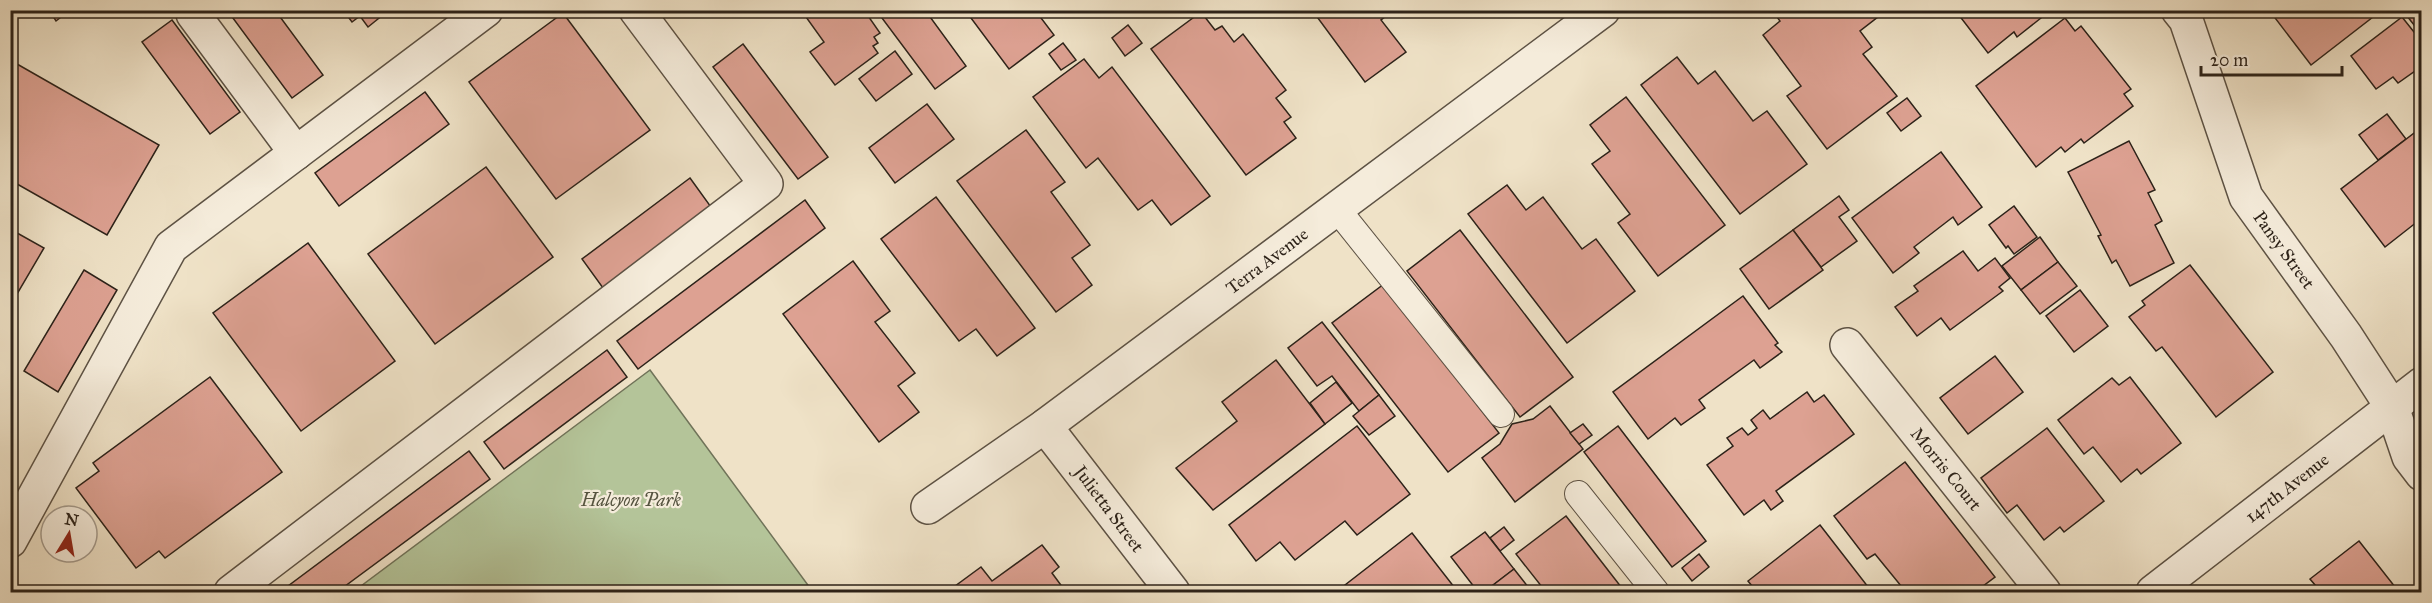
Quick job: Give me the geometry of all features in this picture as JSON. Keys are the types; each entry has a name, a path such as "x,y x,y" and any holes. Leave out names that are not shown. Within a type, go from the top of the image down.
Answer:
{"street":[{"path":"10,541 171,247 486,10"},
{"path":"231,592 766,184 636,10"},
{"name":"Terra Avenue","path":"928,507 1045,426 1604,10"},
{"name":"Pansy Street","path":"2178,10 2186,20 2246,196 2346,336 2392,407 2409,458 2421,474"},
{"path":"193,14 296,153"},
{"name":"Morris Court","path":"1847,345 2044,592"},
{"name":"147th Avenue","path":"2153,592 2421,384"},
{"name":"Julietta Street","path":"1045,426 1173,592"}],"lane":[{"path":"1337,209 1501,414"},
{"path":"1578,494 1656,592"}],"green space":[{"name":"Halcyon Park","path":"650,370 813,592 353,592"}],"building":[{"path":"49,10 70,10 56,21"},
{"path":"227,10 275,10 323,75 292,98"},
{"path":"343,10 389,10 368,27 360,16 352,22"},
{"path":"801,10 864,10 880,33 874,37 878,43 873,46 878,53 835,85 810,52 824,42"},
{"path":"876,10 925,10 966,66 935,89"},
{"path":"965,10 1035,10 1054,35 1009,69"},
{"path":"1312,10 1394,10 1381,20 1406,52 1365,82"},
{"path":"1772,10 1881,10 1883,13 1860,31 1872,47 1863,54 1897,96 1827,149 1787,96 1801,86 1763,35 1780,21"},
{"path":"1955,10 2051,10 2017,37 2014,32 1988,53"},
{"path":"2269,10 2382,10 2311,65"},
{"path":"2422,10 2422,35 2403,11"},
{"path":"1201,12 1215,30 1222,26 1234,42 1243,34 1286,90 1276,98 1291,117 1284,122 1296,138 1246,175 1151,49"},
{"path":"563,13 650,130 556,199 469,82"},
{"path":"2402,17 2422,42 2422,66 2398,83 2393,77 2376,89 2351,56"},
{"path":"2065,18 2075,31 2081,26 2131,89 2124,94 2133,106 2084,143 2081,139 2065,152 2061,147 2036,167 1976,86"},
{"path":"172,20 240,112 210,134 142,42"},
{"path":"1128,25 1142,43 1125,56 1112,38"},
{"path":"1063,43 1076,60 1061,70 1049,54"},
{"path":"743,44 828,157 798,179 713,67"},
{"path":"895,51 912,74 876,101 859,79"},
{"path":"1677,57 1698,84 1715,71 1753,121 1767,111 1807,164 1740,214 1641,85"},
{"path":"1084,59 1099,78 1112,67 1210,196 1171,225 1152,200 1138,210 1098,158 1086,168 1033,97"},
{"path":"10,60 159,145 107,235 10,180"},
{"path":"425,92 449,124 339,206 315,173"},
{"path":"1626,97 1725,225 1658,276 1618,223 1630,214 1592,164 1610,151 1590,125"},
{"path":"1907,98 1921,116 1901,131 1887,113"},
{"path":"927,104 954,139 895,183 869,148"},
{"path":"2387,114 2406,139 2378,160 2359,135"},
{"path":"2422,127 2422,218 2385,247 2341,189"},
{"path":"1026,130 1065,182 1051,192 1090,245 1072,258 1092,285 1056,312 957,181"},
{"path":"2129,141 2155,190 2148,193 2162,221 2155,225 2174,263 2130,286 2116,260 2112,263 2098,236 2101,235 2068,172"},
{"path":"1941,152 1982,207 1958,225 1953,217 1914,247 1919,253 1893,273 1852,218"},
{"path":"486,167 553,257 435,344 368,254"},
{"path":"690,178 711,207 603,288 582,259"},
{"path":"1507,185 1526,210 1543,197 1582,249 1596,239 1635,291 1567,343 1468,214"},
{"path":"1839,196 1849,210 1839,217 1857,241 1821,267 1793,230"},
{"path":"936,197 1035,328 997,356 976,329 959,341 881,239"},
{"path":"805,200 825,228 638,369 617,341"},
{"path":"2014,206 2037,237 2014,254 2008,246 2006,248 1989,225"},
{"path":"10,229 44,248 10,306"},
{"path":"1460,230 1573,377 1520,417 1407,271"},
{"path":"1793,230 1823,270 1769,309 1740,269"},
{"path":"2040,237 2058,262 2021,290 2002,266"},
{"path":"308,243 395,361 301,431 213,313"},
{"path":"1963,251 1978,271 1995,258 2010,278 1999,287 2003,291 1950,330 1941,318 1917,336 1895,307 1918,291 1914,286"},
{"path":"853,261 890,311 875,322 915,373 898,386 919,412 879,442 783,314"},
{"path":"2058,262 2077,286 2040,314 2021,290"},
{"path":"2190,265 2273,372 2216,417 2162,347 2156,351 2129,317 2145,305 2142,301"},
{"path":"84,270 117,290 58,392 24,371"},
{"path":"1384,284 1499,433 1448,472 1332,323"},
{"path":"2080,290 2108,326 2074,352 2046,316"},
{"path":"1743,296 1778,343 1775,345 1782,352 1760,368 1754,360 1699,400 1705,408 1681,425 1675,418 1648,439 1613,392"},
{"path":"1322,322 1379,395 1359,411 1332,376 1317,386 1288,348"},
{"path":"607,350 627,377 504,469 484,442"},
{"path":"1995,356 2023,392 1968,434 1940,398"},
{"path":"1276,360 1325,424 1213,510 1176,468 1237,421 1222,402"},
{"path":"210,377 282,472 165,558 159,551 136,568 99,519 99,504 88,504 76,488 99,471 93,463"},
{"path":"2130,377 2181,443 2141,474 2137,469 2121,482 2093,447 2084,454 2058,420 2112,378 2119,385"},
{"path":"1336,382 1352,403 1325,424 1310,403"},
{"path":"1807,392 1814,402 1824,395 1854,434 1776,491 1783,501 1771,510 1764,500 1744,515 1707,465 1733,446 1727,438 1742,428 1748,435 1757,428 1751,420 1763,410 1770,419"},
{"path":"1379,395 1395,416 1369,435 1353,416"},
{"path":"1550,406 1583,449 1515,502 1482,458 1500,444 1512,424 1533,419"},
{"path":"1583,424 1592,435 1579,444 1570,433"},
{"path":"1357,426 1410,494 1357,535 1345,521 1295,560 1280,542 1256,561 1229,525"},
{"path":"1618,426 1706,541 1672,567 1584,452"},
{"path":"2047,428 2104,501 2064,532 2060,527 2044,540 2017,505 2007,513 1981,478"},
{"path":"469,451 490,479 337,592 280,592"},
{"path":"1905,462 1995,577 1975,592 1906,592 1875,554 1867,559 1834,516"},
{"path":"1566,516 1625,592 1546,592 1516,554"},
{"path":"1820,525 1872,592 1757,592 1748,581"},
{"path":"1504,527 1514,540 1500,551 1490,538"},
{"path":"1485,532 1514,569 1484,592 1478,592 1451,557"},
{"path":"1412,533 1458,592 1336,592"},
{"path":"2359,541 2399,592 2321,592 2310,579"},
{"path":"1042,545 1059,567 1052,573 1066,592 947,592 981,567 992,581"},
{"path":"1699,554 1709,567 1692,581 1682,568"},
{"path":"1514,569 1532,592 1484,592"}]}
